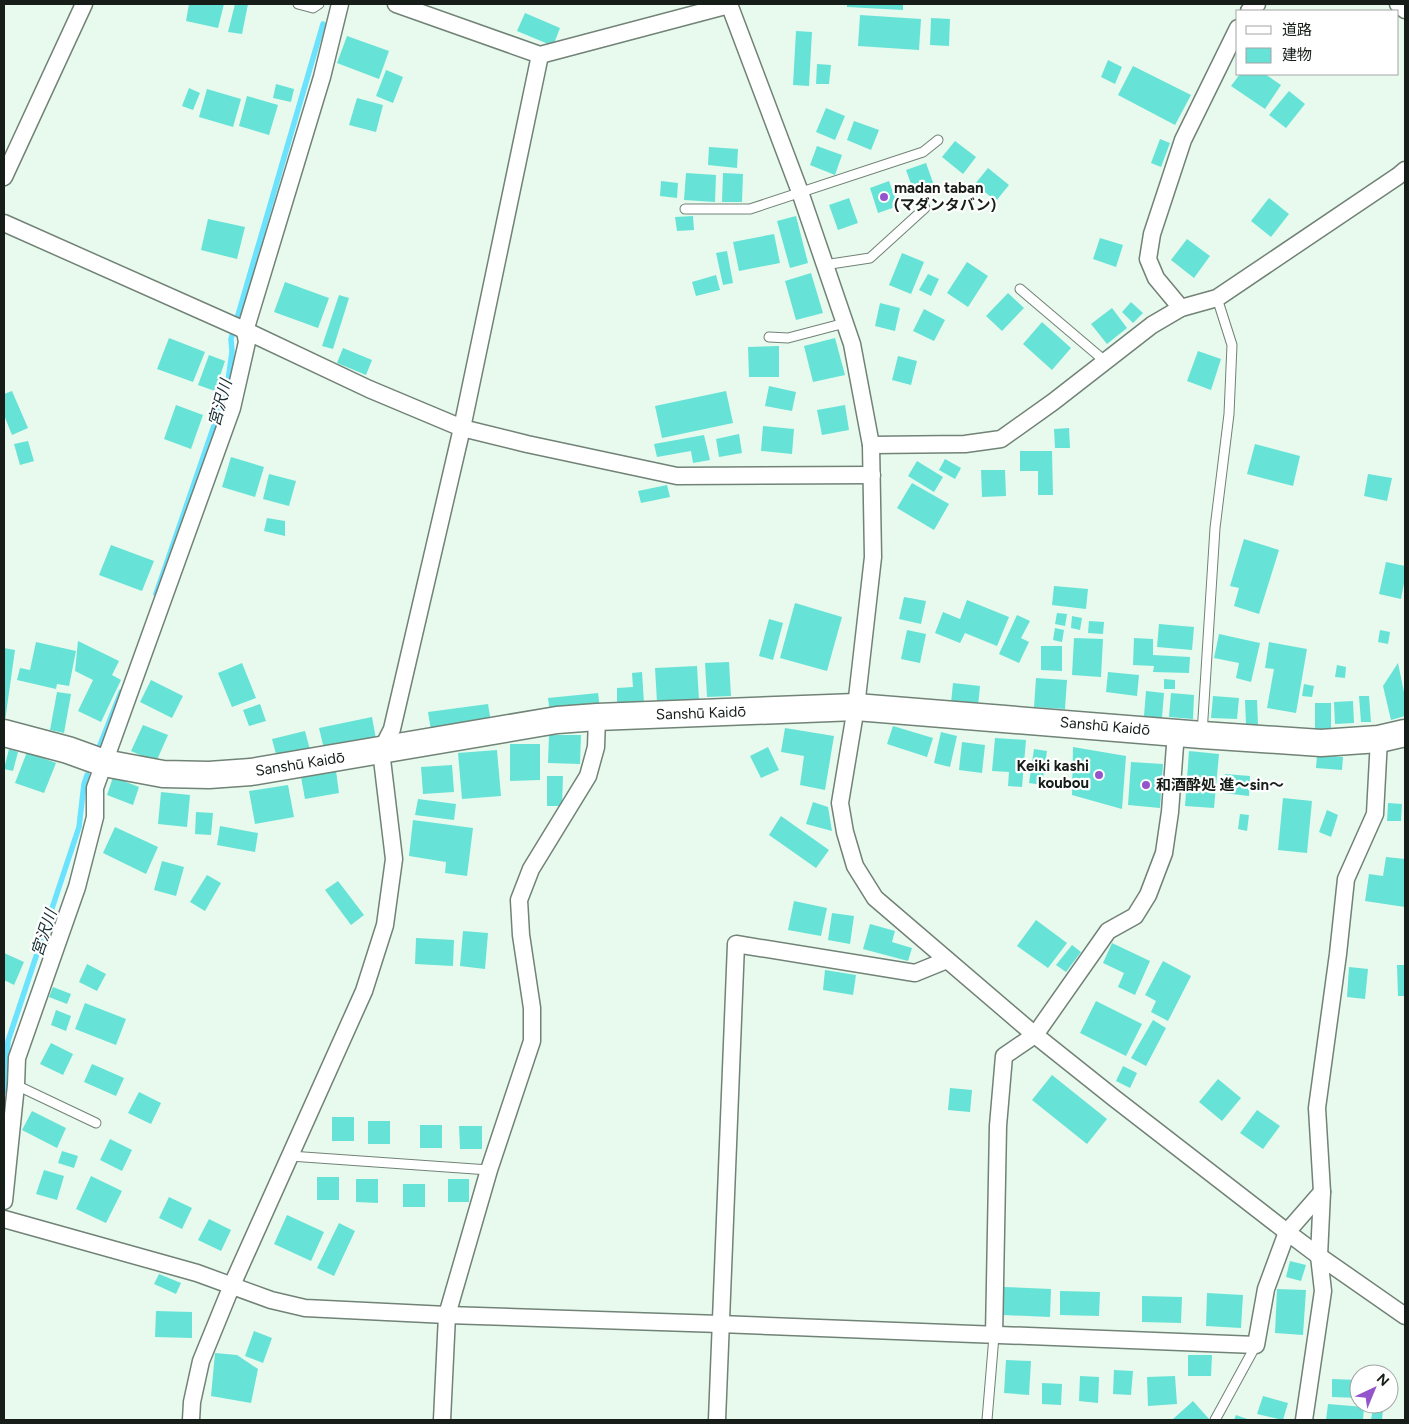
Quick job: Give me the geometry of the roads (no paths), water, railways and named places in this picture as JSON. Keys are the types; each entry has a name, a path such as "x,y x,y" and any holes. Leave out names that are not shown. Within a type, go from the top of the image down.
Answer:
{"main road":[{"name":"Sanshū Kaidō","path":"4,733 104,762 163,774 209,775 251,772 557,720 856,707 1321,743 1379,739 1405,732"}],"street":[{"path":"4,177 84,4"},
{"path":"4,1201 17,1058 77,887 95,817 95,788 232,408 247,342 242,330 322,76 340,4"},
{"path":"396,4 540,55 731,4 800,192 852,344 871,445 873,557 856,707 840,803 845,832 855,866 875,898 1034,1035 1287,1232 1405,1316"},
{"path":"1398,4 1405,10"},
{"path":"1182,308 1156,278 1148,259 1152,234 1182,140 1236,32"},
{"path":"191,1420 192,1402 201,1361 232,1285 364,991 385,925 394,859 381,751 392,729 462,428 540,55"},
{"path":"871,445 965,444 1001,439 1106,362 1152,325 1182,308 1217,298 1403,175"},
{"path":"4,223 369,389 462,428 677,476 872,475"},
{"path":"442,1420 446,1315 489,1170 532,1041 532,1008 521,935 519,900 531,869 588,776 596,747 597,717"},
{"path":"994,1336 998,1126 1004,1056 1034,1035 1108,931 1136,916 1148,895 1164,853 1170,812 1176,732"},
{"path":"1304,1420 1323,1291 1319,1256 1322,1192 1317,1108 1346,879 1375,814 1379,739"},
{"path":"717,1420 736,944 915,973 947,960"},
{"path":"4,1219 197,1273 271,1300 304,1308 1256,1345 1266,1289 1287,1232 1322,1192"}],"lane":[{"path":"298,4 312,8 318,4"},
{"path":"686,209 750,209 922,152 938,140"},
{"path":"824,264 870,258 925,208"},
{"path":"1020,289 1106,362"},
{"path":"1202,735 1215,528 1228,414 1232,345 1217,298"},
{"path":"769,337 788,338 844,323"},
{"path":"16,1085 96,1123"},
{"path":"290,1156 489,1170"},
{"path":"987,1420 994,1336"},
{"path":"1215,1420 1256,1345"}],"waterway":[{"name":"宮沢川","path":"156,594 227,388 232,352 231,339 323,24"},
{"name":"宮沢川","path":"100,745 121,692"},
{"name":"宮沢川","path":"4,1091 8,1041 79,827 84,784 87,775"}],"place":[{"name":"madan taban (マダンタバン)","path":"884,197"},
{"name":"Keiki kashi koubou","path":"1099,775"},
{"name":"和酒酔処 進〜sin〜","path":"1146,785"}]}
